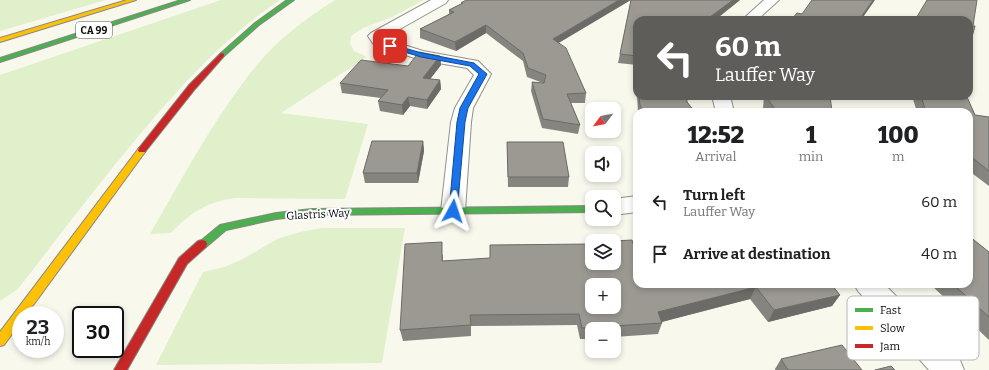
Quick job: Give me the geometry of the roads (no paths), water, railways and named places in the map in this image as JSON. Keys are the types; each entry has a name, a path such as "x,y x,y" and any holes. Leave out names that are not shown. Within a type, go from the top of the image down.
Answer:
{"main road":[{"name":"CA 99","path":"0,40 133,0"},
{"name":"CA 99","path":"0,60 187,0"},
{"path":"0,341 151,138 192,87 229,48 257,24 291,0"},
{"name":"Glastris Way","path":"120,370 183,261 223,228 276,216 312,212 585,209"}],"street":[{"path":"441,0 376,36 379,42 421,55 472,64 483,74 464,108 461,122 453,211"},
{"path":"754,16 772,0"},
{"path":"621,206 633,205"},
{"path":"871,288 878,296"},
{"path":"939,360 949,370"}]}
